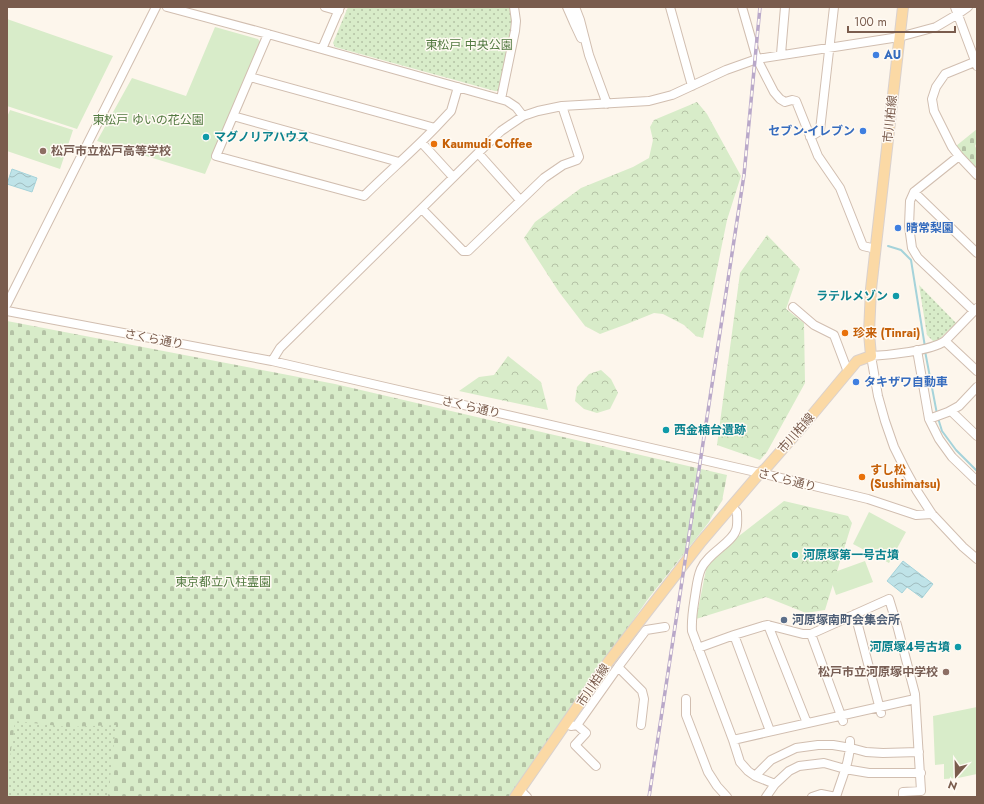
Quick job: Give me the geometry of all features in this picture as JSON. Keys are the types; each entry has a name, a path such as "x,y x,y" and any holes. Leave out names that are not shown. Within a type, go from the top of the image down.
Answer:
{"main road":[{"name":"市川柏線","path":"521,795 572,724 618,649 701,542 807,421 857,361 871,356 869,333 871,295 903,7"}],"street":[{"path":"7,304 156,7"},
{"path":"167,7 501,99 516,107 522,116"},
{"path":"198,15 201,7"},
{"path":"322,49 339,9 325,7"},
{"path":"501,99 515,31 516,21 514,7"},
{"path":"567,7 589,55 607,104"},
{"path":"575,7 589,55"},
{"path":"670,7 692,86"},
{"path":"742,7 757,59 774,92 785,102 792,100 796,102 818,156 840,188 863,246 876,249"},
{"path":"780,54 785,7"},
{"path":"810,137 820,130 834,7"},
{"path":"272,361 280,348 453,177 501,131 522,116 544,109 562,106 649,101 672,94 726,70 757,59 780,54 899,37 936,27 957,11 968,7"},
{"path":"957,11 976,63 945,74 936,87 932,99 934,111 952,147 977,175"},
{"path":"268,34 216,156 364,196 421,142 451,111 458,87"},
{"path":"250,77 435,128"},
{"path":"422,209 463,251 468,251 544,178 563,165 577,160 579,157 562,106"},
{"path":"233,116 399,162"},
{"path":"421,142 453,177"},
{"path":"478,153 520,200"},
{"path":"959,156 914,192 910,201 909,226 912,248 918,258 975,309 945,341 939,345 922,349 871,356 884,421 894,447 917,491 932,514 963,547 977,559"},
{"path":"914,192 977,253"},
{"path":"792,307 814,325 834,335 848,372"},
{"name":"さくら通り","path":"7,311 272,361 760,473 868,499 916,515 932,514"},
{"path":"945,341 977,371"},
{"path":"922,349 939,439 952,457 977,481"},
{"path":"935,417 951,411 959,406 977,387"},
{"path":"951,411 977,436"},
{"path":"731,506 736,512 736,531 732,537 710,557 701,569 698,576 691,620 692,631 740,762 748,771 775,784"},
{"path":"698,648 763,626 803,634 811,634 889,599 916,699 922,791 903,792 903,797"},
{"path":"856,614 880,710"},
{"path":"768,626 807,723"},
{"path":"596,766 575,745 586,733 572,724 646,630 665,627"},
{"path":"811,634 842,718"},
{"path":"734,635 770,731"},
{"path":"618,667 642,691 644,699 641,725"},
{"path":"686,699 686,715 708,772 716,786 727,797"},
{"path":"733,740 807,723 842,718 880,710 916,699"},
{"path":"756,776 771,760 796,748 818,745 851,744 866,752 883,749 919,752"},
{"path":"812,797 820,794 836,797 851,744"},
{"path":"766,797 775,784 789,771 799,766 824,763 845,769 869,773 921,773"}],"green space":[{"name":"東松戸 中央公園","path":"348,7 510,7 512,30 499,91 335,47 333,43"},
{"path":"7,19 113,56 77,129 7,106"},
{"name":"東松戸 ゆいの花公園","path":"215,27 258,39 261,43 205,174 97,141 132,78 186,96"},
{"path":"697,102 707,114 741,176 727,220 703,338 696,336 684,325 663,314 654,313 600,334 585,326 559,292 524,238 535,222 581,188 633,167 649,158 653,140 650,127 654,120"},
{"path":"10,110 73,130 60,169 7,151 7,117"},
{"path":"977,129 977,142 975,146 977,150 977,169 956,146"},
{"path":"767,235 800,269 786,309 804,323 805,383 767,452 760,460 717,445 740,273"},
{"path":"919,285 956,323 935,343 927,335"},
{"name":"東京都立八柱霊園","path":"7,321 335,384 727,475 722,501 709,522 648,599 509,797 7,797"},
{"path":"508,356 541,382 548,410 459,391 479,377 494,375"},
{"path":"601,370 611,379 618,393 610,409 597,413 584,409 575,401 577,387 589,374"},
{"path":"784,501 848,516 852,523 825,610 806,613 766,597 696,619 708,560"},
{"path":"869,512 906,532 889,563 853,544"},
{"path":"865,561 873,582 836,595 829,574"},
{"path":"977,707 977,774 944,779 944,764 935,765 933,716"},
{"path":"15,721 68,727 116,725 108,797 7,797 7,780"}],"water":[{"path":"12,169 37,178 32,192 7,184"},
{"path":"903,561 933,584 922,598 907,587 902,593 887,581"}],"waterway":[{"path":"888,246 901,250 911,260 925,347"},
{"path":"925,351 937,414"},
{"path":"938,418 942,431 956,450 977,471"}],"railway":[{"path":"649,797 744,175 760,7"}],"place":[{"name":"AU","path":"876,55"},
{"name":"セブン-イレブン","path":"863,131"},
{"name":"マグノリアハウス","path":"206,137"},
{"name":"Kaumudi Coffee","path":"434,144"},
{"name":"松戸市立松戸高等学校","path":"43,151"},
{"name":"晴常梨園","path":"898,228"},
{"name":"ラテルメゾン","path":"896,296"},
{"name":"珍来 (Tinrai)","path":"845,333"},
{"name":"タキザワ自動車","path":"856,382"},
{"name":"西金楠台遺跡","path":"666,430"},
{"name":"すし松 (Sushimatsu)","path":"862,477"},
{"name":"河原塚第一号古墳","path":"795,555"},
{"name":"河原塚南町会集会所","path":"784,620"},
{"name":"河原塚4号古墳","path":"958,647"},
{"name":"松戸市立河原塚中学校","path":"946,672"}]}
